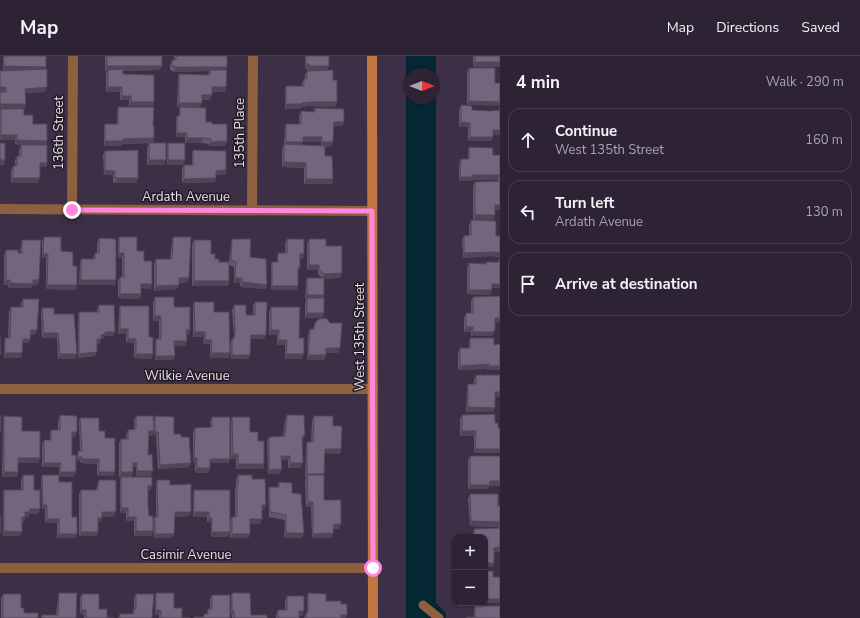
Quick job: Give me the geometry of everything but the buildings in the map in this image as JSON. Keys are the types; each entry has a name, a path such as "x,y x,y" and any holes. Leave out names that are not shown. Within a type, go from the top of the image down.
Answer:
{"street":[{"name":"136th Street","path":"72,210 73,56"},
{"name":"135th Place","path":"252,210 253,56"},
{"name":"West 135th Street","path":"372,56 373,618"},
{"name":"Ardath Avenue","path":"0,209 372,211"},
{"name":"Wilkie Avenue","path":"0,389 373,389"},
{"name":"Casimir Avenue","path":"0,568 373,568"}],"lane":[{"path":"423,605 439,618"}],"water":[{"path":"406,56 436,56 436,68 406,68"},
{"path":"406,104 436,104 436,603 446,613 446,618 406,618"}],"route":[{"path":"72,210 372,211 373,568"}]}
